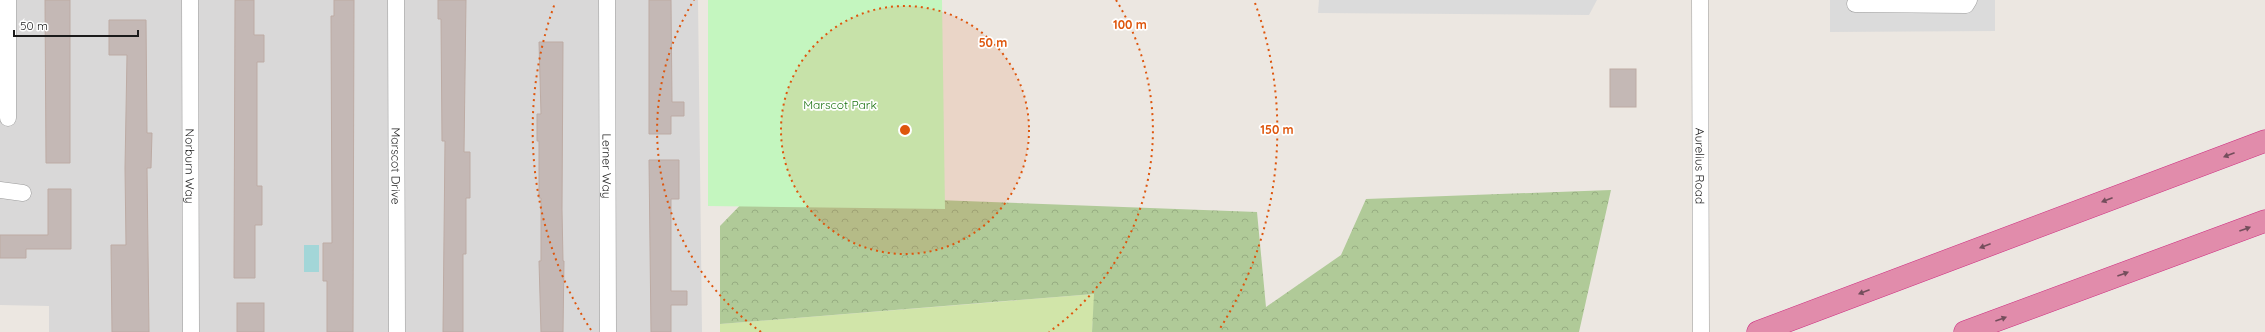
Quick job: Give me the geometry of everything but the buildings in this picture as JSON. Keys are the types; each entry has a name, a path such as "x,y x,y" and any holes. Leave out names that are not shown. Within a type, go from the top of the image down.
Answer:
{"highway":[{"path":"1758,332 2265,141"},
{"path":"1965,332 2265,221"}],"street":[{"path":"8,0 8,118"},
{"name":"Norburn Way","path":"190,0 191,332"},
{"name":"Marscot Drive","path":"396,0 397,332"},
{"name":"Lerner Way","path":"607,0 608,332"},
{"name":"Aurelius Road","path":"1700,0 1701,332"},
{"path":"1855,4 1966,6 1969,0"},
{"path":"0,190 23,193"}],"shaded area":[{"path":"0,0 698,0 702,332 49,332 49,306 0,305"},
{"path":"1319,0 1597,0 1589,15 1318,13"},
{"path":"1830,0 1995,0 1995,31 1830,32"}],"green space":[{"name":"Marscot Park","path":"708,0 942,0 945,209 708,206"},
{"path":"1611,190 1579,332 1092,332 1094,294 720,324 720,226 752,193 1257,212 1266,307 1341,255 1366,199"},
{"path":"1095,294 1092,332 720,332 720,324"}],"water":[{"path":"304,245 319,245 319,272 304,272"}]}
